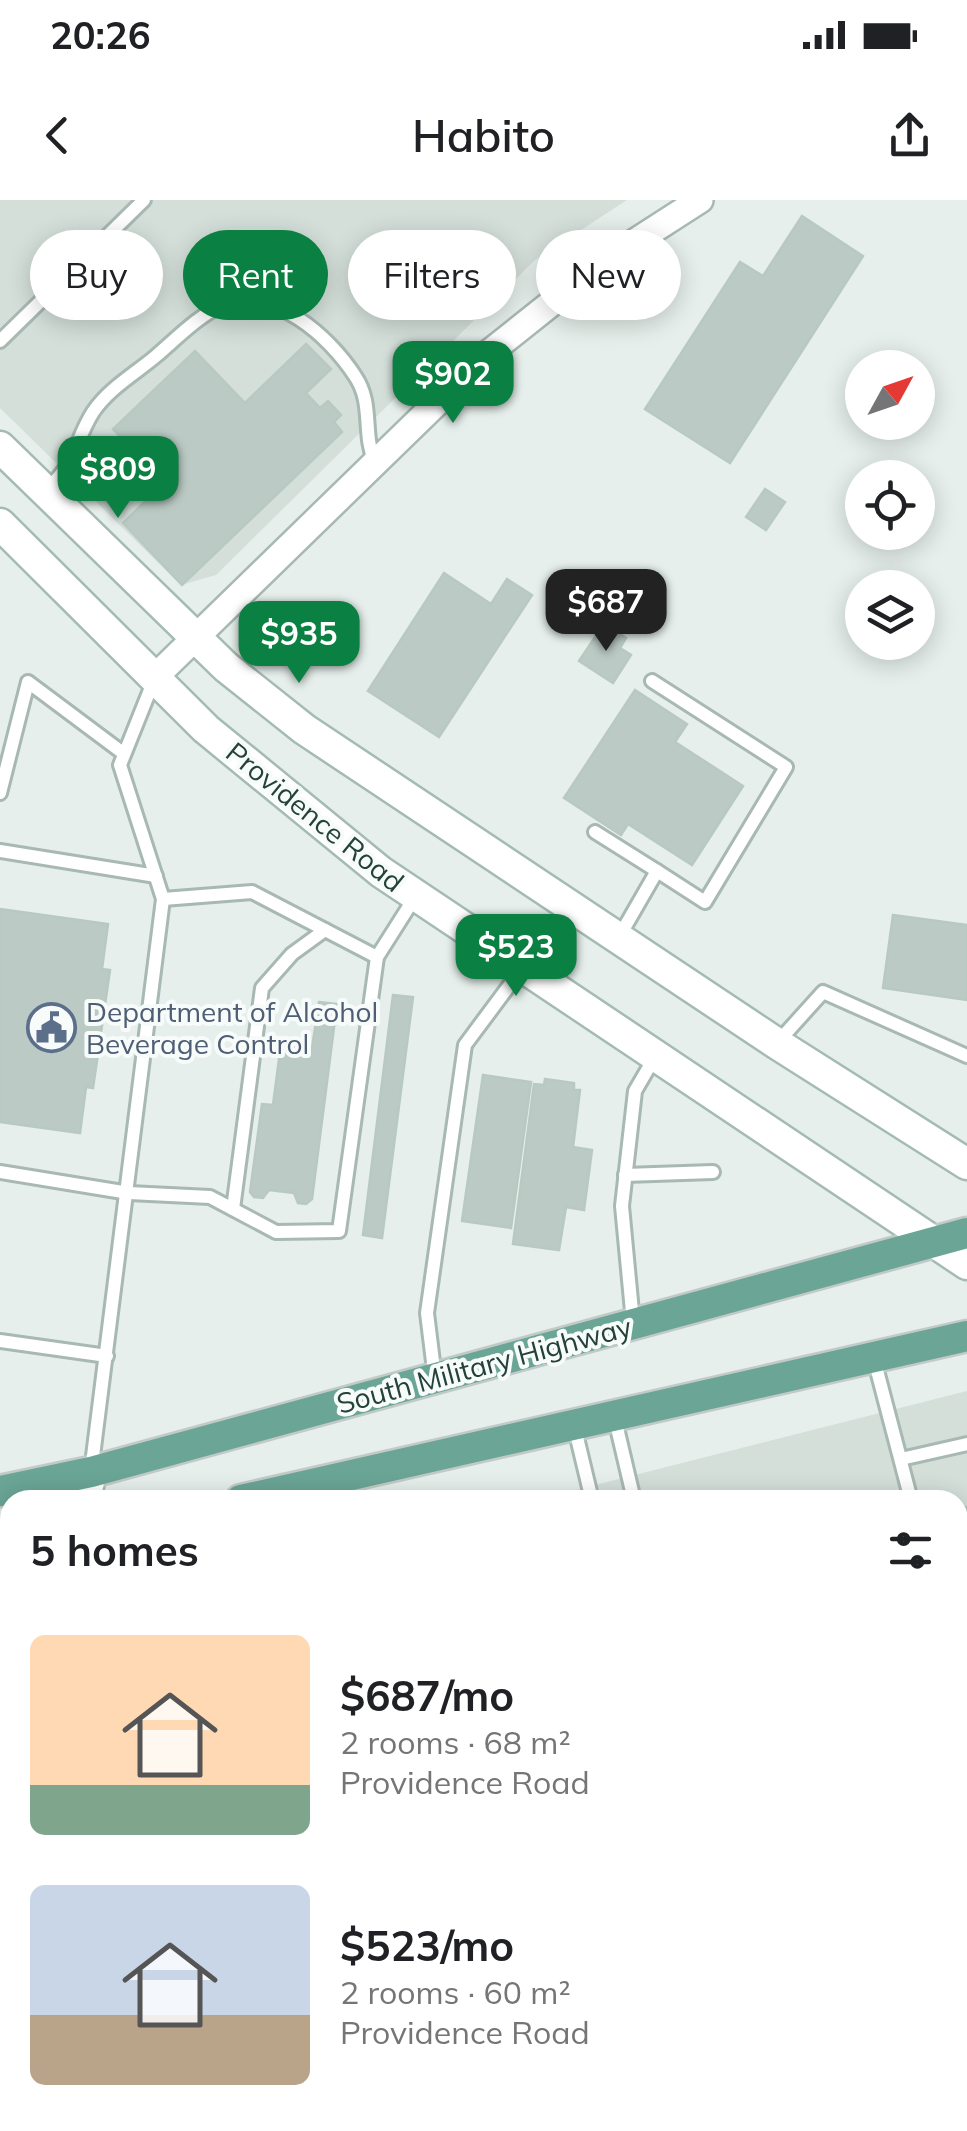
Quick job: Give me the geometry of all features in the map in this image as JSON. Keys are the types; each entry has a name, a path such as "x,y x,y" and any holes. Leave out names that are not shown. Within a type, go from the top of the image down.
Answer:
{"main road":[{"path":"0,446 196,638 304,728 776,1044 967,1164"},
{"name":"Providence Road","path":"0,524 154,678 291,803 416,896 967,1264"},
{"name":"South Military Highway","path":"18,1490 88,1486 435,1379 967,1232"},
{"path":"284,1490 967,1336"}],"street":[{"path":"154,678 548,303 700,200"}],"lane":[{"path":"0,341 144,200"},
{"path":"45,491 74,459 94,411 108,396 200,320 223,305 249,300 280,308 307,325 356,376 367,402 364,438 375,464"},
{"path":"88,1486 129,1194 163,898 120,765 154,678"},
{"path":"594,832 704,902 786,767 652,681"},
{"path":"0,793 28,682 123,752"},
{"path":"0,851 156,876"},
{"path":"619,937 657,872"},
{"path":"163,898 252,892 377,957"},
{"path":"0,1172 129,1194 210,1196 276,1232 338,1231 377,957 416,896"},
{"path":"234,1209 262,988 292,954 325,930"},
{"path":"435,1379 427,1313 465,1045 523,967"},
{"path":"776,1044 823,992 967,1056"},
{"path":"633,1325 622,1206 635,1091 656,1055"},
{"path":"625,1175 713,1172"},
{"path":"0,1342 107,1356"},
{"path":"874,1356 909,1490"},
{"path":"614,1414 632,1490"},
{"path":"574,1422 590,1490"},
{"path":"901,1459 967,1444"}],"shaded area":[{"path":"0,200 627,200 581,230 536,230 536,259 516,279 516,230 348,230 348,320 474,320 216,575 181,585 0,408"},
{"path":"967,1391 967,1490 576,1490"}],"building":[{"path":"802,216 863,256 730,463 645,409 740,262 763,276"},
{"path":"306,344 331,369 306,393 320,408 328,401 341,415 334,422 342,432 182,585 123,523 164,483 113,429 195,351 245,403"},
{"path":"765,489 785,502 766,530 746,517"},
{"path":"444,573 491,604 507,579 532,595 439,737 368,691"},
{"path":"604,624 626,638 620,648 631,655 613,683 579,661"},
{"path":"635,690 687,724 675,742 743,786 692,865 628,824 621,835 564,798"},
{"name":"Department of Alcohol Beverage Control","path":"0,909 108,924 102,969 110,970 93,1088 86,1087 80,1133 0,1122"},
{"path":"893,915 967,925 967,1000 883,988"},
{"path":"393,995 413,997 382,1238 363,1235"},
{"path":"319,1002 337,1004 312,1199 306,1204 298,1203 294,1193 269,1190 263,1198 254,1197 250,1192 262,1104 273,1105 281,1044 312,1048"},
{"path":"483,1075 531,1082 511,1228 462,1221"},
{"path":"545,1079 574,1083 574,1090 580,1090 573,1147 592,1150 584,1210 566,1207 559,1250 513,1244 534,1084 544,1085"}],"place":[{"name":"Department of Alcohol Beverage Control","path":"51,1028"}]}
